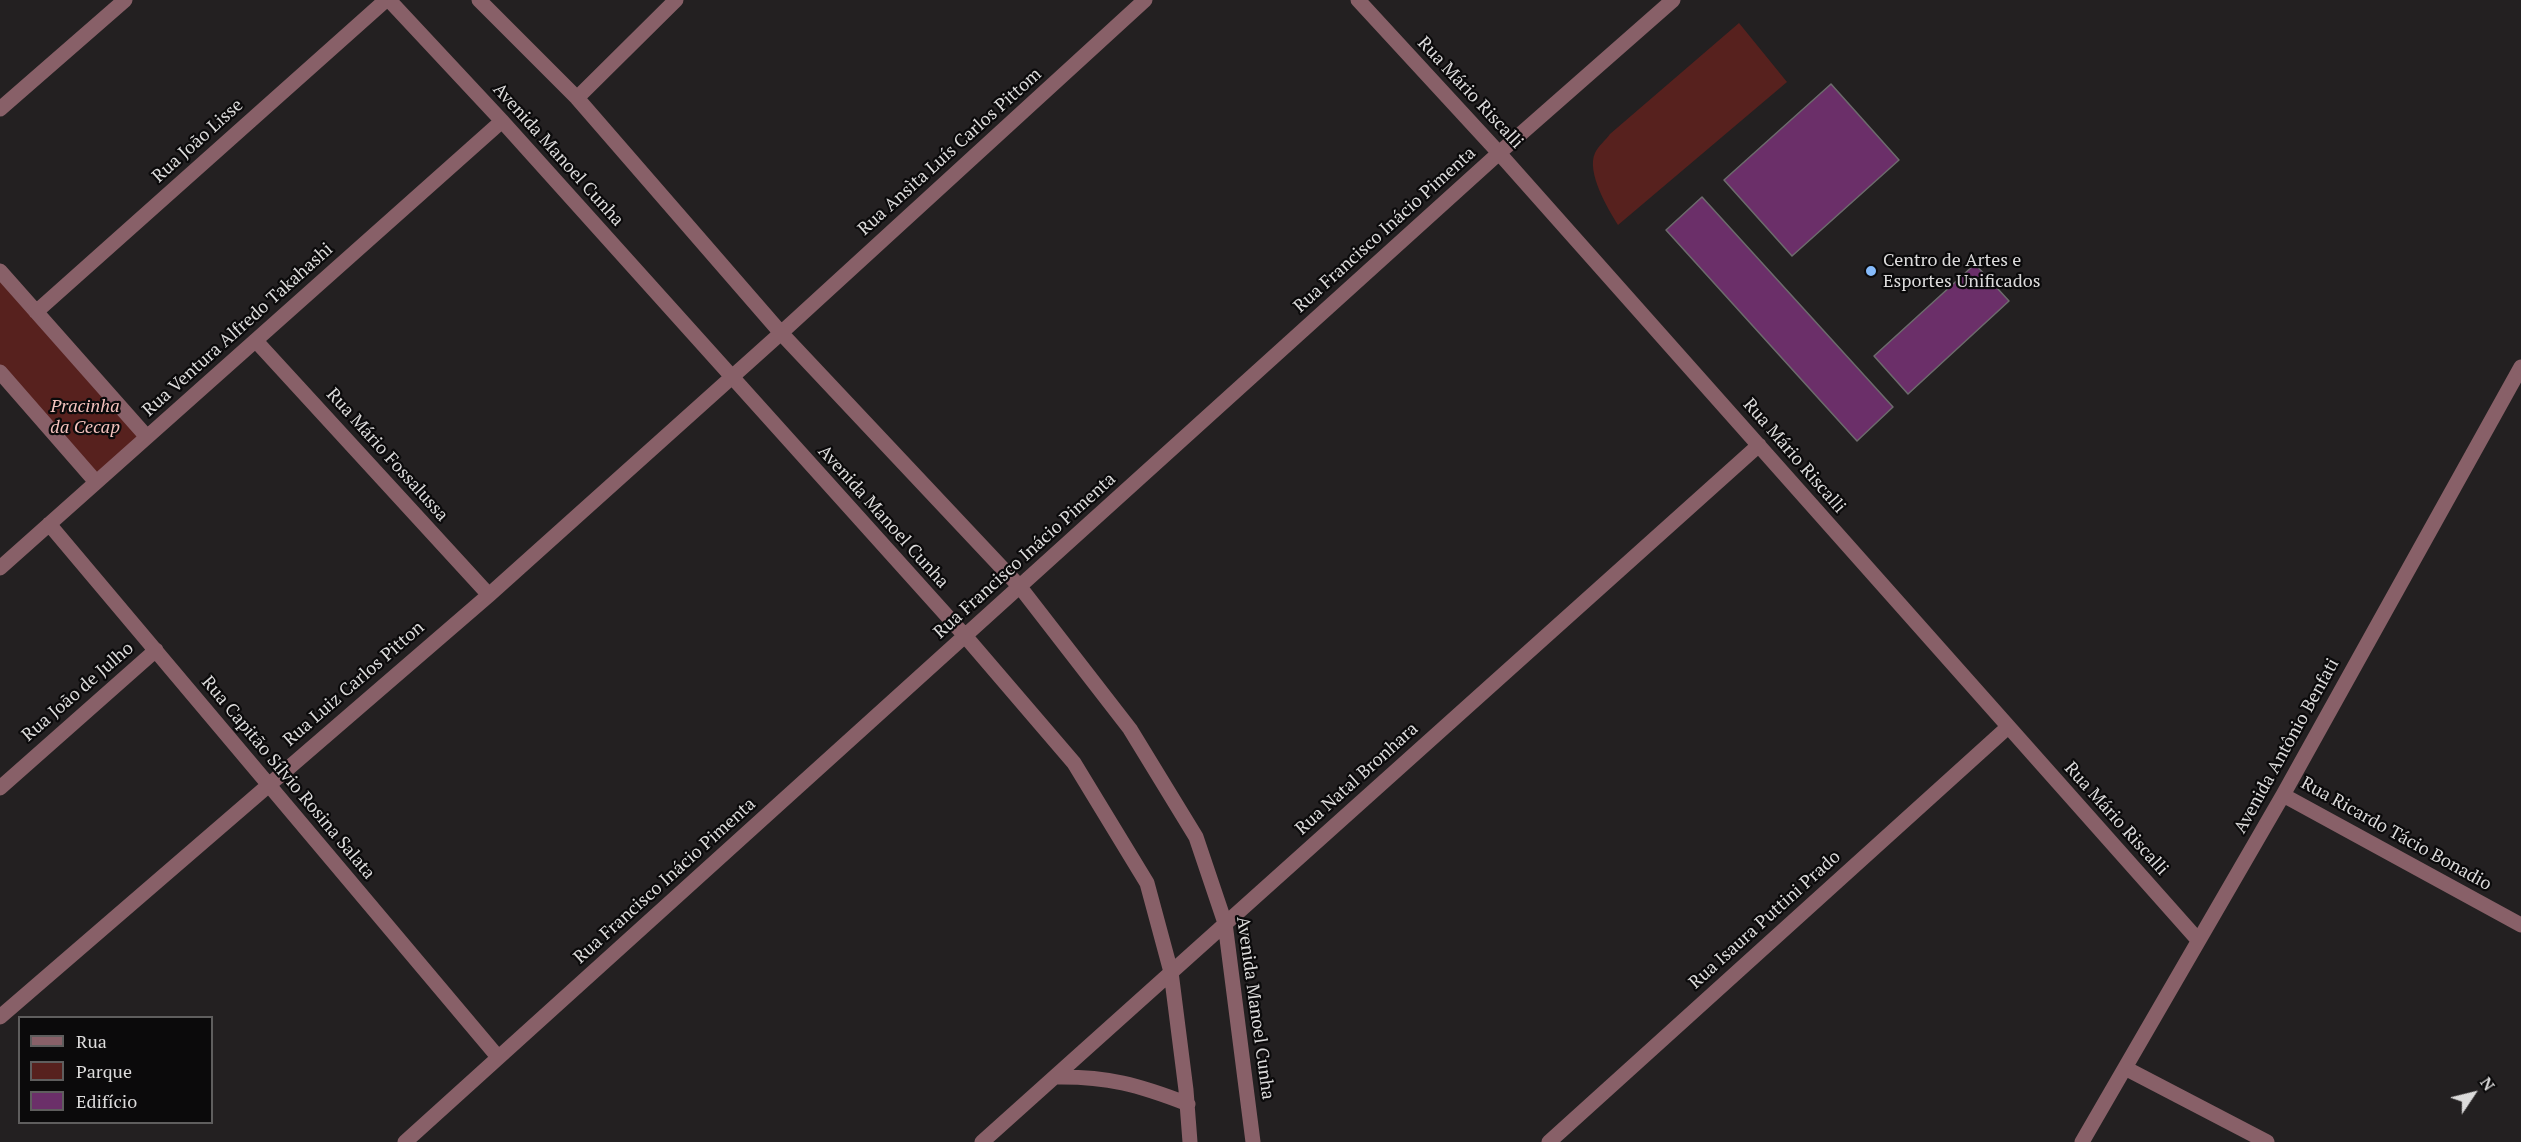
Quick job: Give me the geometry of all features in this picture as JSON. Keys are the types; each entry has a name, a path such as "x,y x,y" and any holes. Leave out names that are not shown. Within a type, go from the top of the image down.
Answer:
{"street":[{"path":"0,109 125,0"},
{"name":"Avenida Manoel Cunha","path":"388,0 502,121 966,637 1074,763 1147,883 1171,972 1188,1104 1190,1142"},
{"name":"Rua João Lisse","path":"36,312 388,0"},
{"name":"Avenida Manoel Cunha","path":"479,0 578,98 781,333 1020,587 1130,729 1196,837 1225,923 1253,1142"},
{"path":"578,98 676,0"},
{"name":"Rua Ansìta Luís Carlos Pittom","path":"731,377 1145,0"},
{"name":"Rua Mário Riscalli","path":"1358,0 1499,153 2198,940"},
{"name":"Rua Francisco Inácio Pimenta","path":"405,1142 1499,153 1673,0"},
{"name":"Rua Ventura Alfredo Takahashi","path":"0,568 502,121"},
{"path":"0,271 147,437"},
{"name":"Rua Mário Fossalussa","path":"256,340 489,595"},
{"name":"Avenida Antônio Benfati","path":"2082,1142 2127,1069 2198,940 2283,795 2521,367"},
{"path":"0,372 96,482"},
{"name":"Rua Luiz Carlos Pitton","path":"0,1017 489,595 731,377"},
{"name":"Rua Natal Bronhara","path":"982,1142 1759,445"},
{"name":"Rua Capitão Sílvio Rosina Salata","path":"49,524 498,1057"},
{"name":"Rua João de Julho","path":"0,788 156,650"},
{"name":"Rua Isaura Puttini Prado","path":"1549,1142 2008,727"},
{"name":"Rua Ricardo Tácio Bonadio","path":"2283,795 2521,925"},
{"path":"2127,1069 2267,1142"},
{"path":"1055,1077 1094,1076 1144,1087 1188,1104"}],"green space":[{"path":"1739,23 1787,82 1618,225 1604,200 1593,170 1596,150 1610,134"},
{"name":"Pracinha da Cecap","path":"0,276 141,436 95,474 0,366"}],"building":[{"path":"1831,84 1899,160 1792,256 1724,180"},
{"path":"1702,197 1893,407 1857,441 1666,230"},
{"path":"1975,264 2009,301 1908,394 1874,356"}],"place":[{"name":"Centro de Artes e Esportes Unificados","path":"1871,271"}]}
